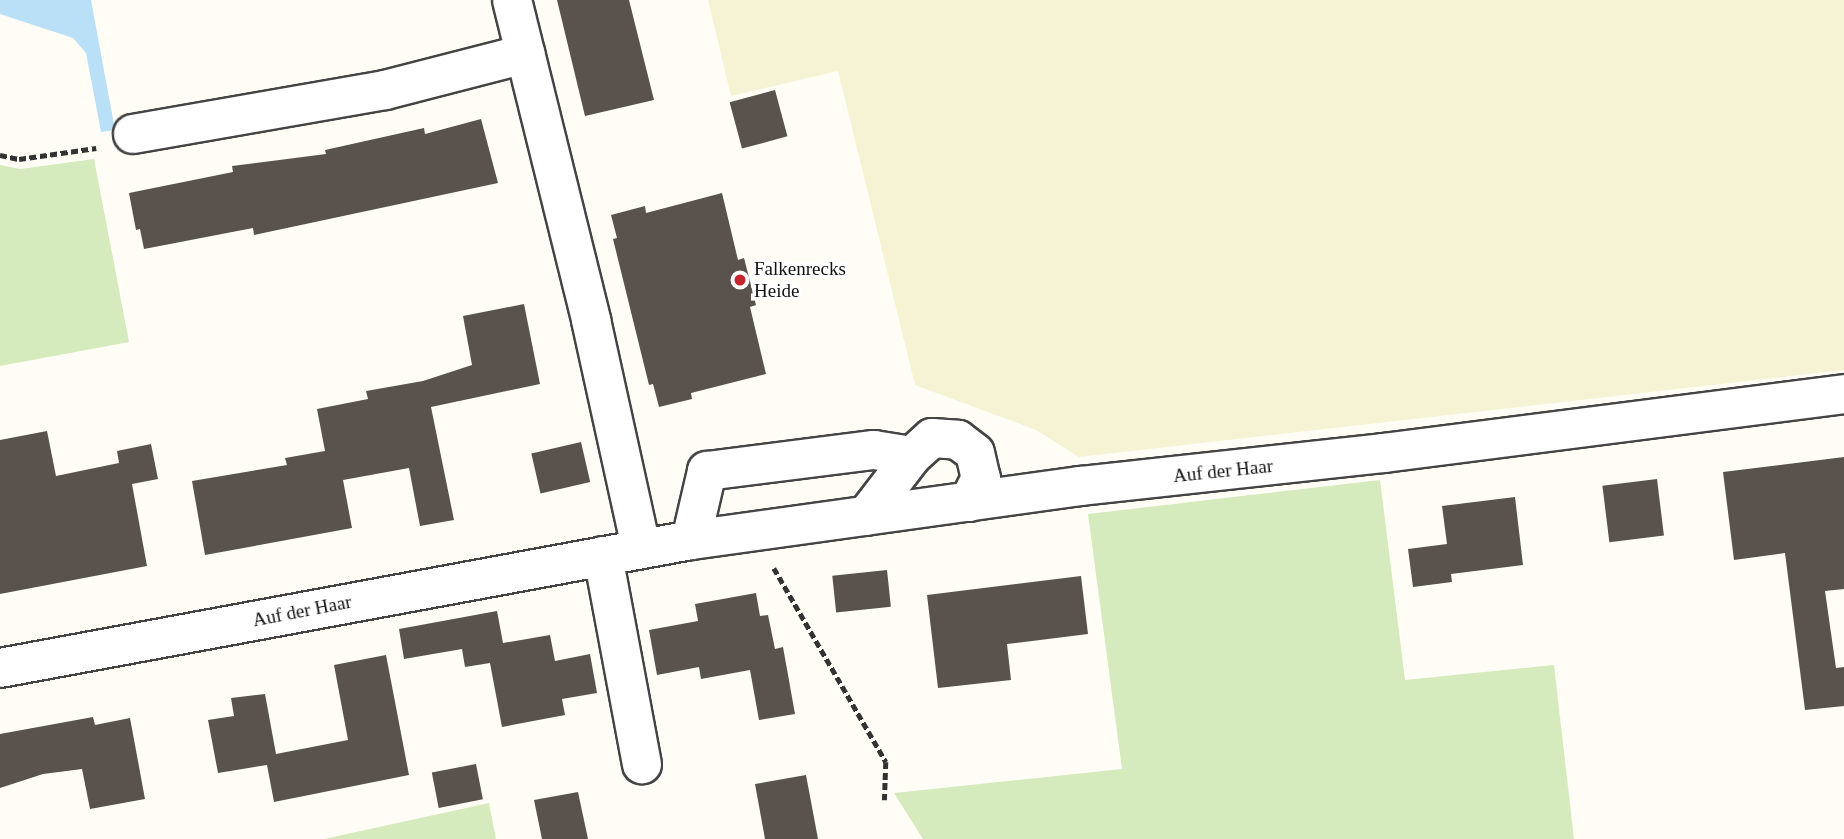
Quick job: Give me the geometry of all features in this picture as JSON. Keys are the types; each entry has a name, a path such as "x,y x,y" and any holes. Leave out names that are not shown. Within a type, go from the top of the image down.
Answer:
{"street":[{"path":"512,0 591,320 641,548"},
{"path":"133,134 385,90 526,54"},
{"name":"Auf der Haar","path":"0,668 691,540 969,502 1844,394"},
{"path":"866,516 912,456 932,438 958,440 975,453 981,478 969,502"},
{"path":"691,540 707,471 874,450 912,456"},
{"path":"603,556 642,764"}],"path":[{"path":"0,155 19,159 122,145 133,134"},
{"path":"759,531 773,566 887,762 885,800"}],"shaded area":[{"path":"708,0 1844,0 1844,370 1079,457 1036,430 915,385 838,71 731,96"}],"green space":[{"path":"94,159 129,342 0,366 0,165 20,169"},
{"path":"1380,480 1405,680 1554,665 1574,839 923,839 894,793 1122,769 1088,514"},
{"path":"489,803 496,839 324,839"}],"water":[{"path":"0,0 91,0 115,130 101,132 86,53 73,38 0,14"}],"building":[{"path":"557,0 629,0 654,100 585,116"},
{"path":"775,90 787,136 742,149 730,102"},
{"path":"481,119 498,183 254,235 253,228 144,249 140,229 136,230 129,193 233,172 232,166 326,154 325,150 424,128 425,134"},
{"path":"722,193 738,260 744,258 756,305 750,307 766,374 691,393 692,399 659,407 653,384 649,385 613,239 617,238 611,215 645,206 646,213"},
{"path":"524,304 540,384 431,407 454,520 420,526 409,468 343,480 352,528 205,555 192,481 287,465 285,458 325,451 317,409 368,399 366,391 423,381 472,365 463,316"},
{"path":"47,431 56,476 119,463 117,451 151,444 158,479 132,484 147,566 0,594 0,440"},
{"path":"581,442 590,482 541,493 531,453"},
{"path":"1844,457 1844,589 1825,591 1836,668 1844,667 1844,706 1805,710 1785,553 1734,560 1723,472"},
{"path":"1657,479 1664,536 1609,542 1602,486"},
{"path":"1515,497 1523,565 1451,574 1452,582 1413,587 1408,549 1447,544 1442,506"},
{"path":"887,570 891,607 836,613 832,576"},
{"path":"1081,576 1088,634 1007,644 1011,680 938,688 927,595"},
{"path":"756,593 760,616 768,615 775,649 783,647 795,714 759,720 750,670 701,679 699,667 657,675 649,630 698,621 695,604"},
{"path":"497,611 503,643 550,635 555,661 590,654 597,693 562,699 565,715 502,727 490,663 465,667 462,649 404,659 399,629"},
{"path":"386,655 409,775 274,802 267,765 218,773 208,720 234,716 231,698 265,694 276,754 348,740 334,665"},
{"path":"93,717 95,725 130,718 145,799 90,809 82,769 43,774 0,788 0,734"},
{"path":"476,764 483,799 439,808 432,773"},
{"path":"806,775 818,839 765,839 755,784"},
{"path":"578,792 588,839 542,839 534,800"}],"place":[{"name":"Falkenrecks Heide","path":"740,280"}]}
